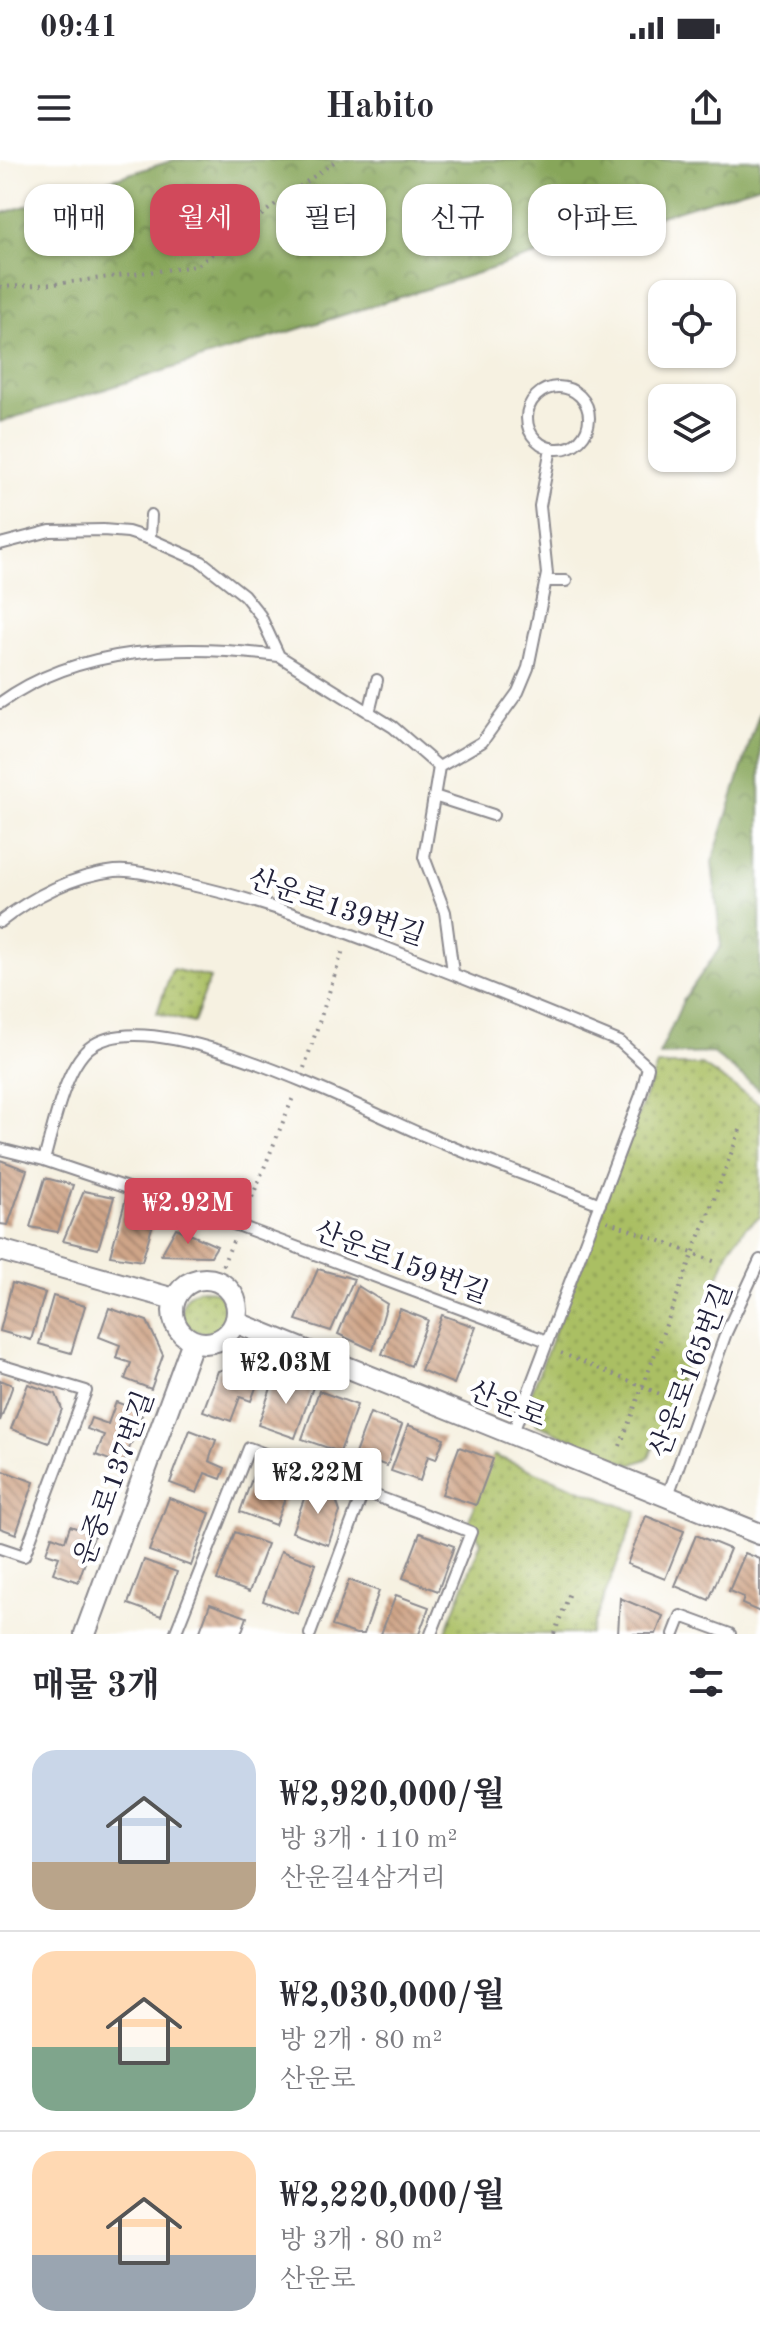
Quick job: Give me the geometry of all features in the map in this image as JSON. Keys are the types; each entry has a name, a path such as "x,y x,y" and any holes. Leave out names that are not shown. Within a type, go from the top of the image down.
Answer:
{"street":[{"path":"0,1250 174,1299"},
{"path":"206,1278 216,1280 232,1292 236,1302 235,1322 223,1338 203,1343 193,1341 177,1329 173,1319 174,1299 186,1283 206,1278"},
{"name":"산운로","path":"235,1322 760,1534"},
{"name":"운중로137번길","path":"85,1634 193,1341"}],"lane":[{"path":"563,387 581,396 587,405 589,424 579,441 571,447 551,448 533,436 527,417 529,406 543,391 563,387"},
{"path":"439,767 482,742 518,692 534,645 546,581 540,506 551,448"},
{"path":"150,539 151,515"},
{"path":"0,544 26,535 77,529 128,532 150,539 202,562 244,595 260,615 279,656"},
{"path":"546,581 566,581"},
{"path":"0,703 52,674 82,664 155,650 202,648 279,656 393,727 439,767"},
{"path":"369,713 377,680"},
{"path":"439,767 424,857 445,912 453,972"},
{"path":"434,796 493,815"},
{"name":"산운로139번길","path":"0,922 41,894 82,879 117,871 203,888 349,933 453,972 620,1042 648,1067 641,1095 600,1204"},
{"path":"44,1160 63,1094 88,1048 108,1038 149,1035 179,1041 301,1080 432,1139 600,1204 512,1435"},
{"path":"0,1149 44,1160 240,1226"},
{"name":"산운로159번길","path":"240,1226 547,1341"},
{"name":"산운로165번길","path":"667,1498 726,1333 760,1260"},
{"path":"0,1365 86,1391 24,1556 0,1548"},
{"path":"175,1634 249,1448 471,1532 431,1634"},
{"path":"310,1634 363,1492"},
{"path":"674,1634 681,1616 730,1634"}],"path":[{"path":"0,287 55,284 197,266 337,160"},
{"path":"216,1280 301,1080 349,933"},
{"path":"620,1446 742,1125"},
{"path":"605,1221 716,1262"},
{"path":"555,1351 665,1396"},
{"path":"554,1634 571,1590"}],"green space":[{"path":"174,160 760,160 760,185 666,214 666,184 528,184 528,256 532,256 0,422 0,214 24,207 24,256 134,256 134,184 97,184"},
{"path":"760,710 760,1090 712,1053 659,1055 684,999 721,946 712,862"},
{"path":"172,969 210,978 193,1023 157,1013"},
{"path":"657,1065 702,1065 760,1104 760,1217 745,1228 729,1250 649,1458 631,1465 536,1424 527,1404"},
{"path":"204,1289 219,1296 226,1311 219,1326 204,1333 189,1326 182,1311 189,1296"},
{"path":"493,1455 637,1512 590,1634 445,1634 481,1542 469,1520"}],"building":[{"path":"0,1160 27,1170 8,1225 0,1224"},
{"path":"45,1178 73,1185 58,1232 30,1227"},
{"path":"84,1191 114,1197 98,1249 63,1241"},
{"path":"126,1198 158,1207 142,1261 110,1256"},
{"path":"176,1228 217,1246 211,1256 161,1255"},
{"path":"318,1269 354,1279 331,1331 296,1320"},
{"path":"12,1283 45,1293 31,1340 0,1331"},
{"path":"358,1286 387,1304 373,1350 338,1334"},
{"path":"53,1296 85,1306 71,1353 39,1344"},
{"path":"109,1308 147,1321 163,1355 151,1389 125,1379 131,1363 116,1358 120,1345 99,1337"},
{"path":"400,1309 428,1320 411,1366 382,1354"},
{"path":"442,1315 476,1327 454,1384 421,1370"},
{"path":"245,1362 263,1369 251,1401 240,1397 231,1421 203,1411 218,1371"},
{"path":"276,1374 313,1387 295,1438 258,1425"},
{"path":"0,1380 13,1385 0,1421"},
{"path":"28,1384 56,1394 62,1409 49,1443 11,1429"},
{"path":"319,1391 357,1405 340,1452 302,1439"},
{"path":"116,1402 143,1412 123,1465 96,1455 104,1435 87,1429 91,1418 108,1424"},
{"path":"370,1413 402,1425 387,1466 355,1454"},
{"path":"408,1425 444,1438 436,1459 428,1456 420,1481 391,1471"},
{"path":"190,1430 216,1440 209,1461 225,1468 221,1479 205,1473 197,1493 170,1483"},
{"path":"459,1447 493,1459 476,1505 442,1494"},
{"path":"271,1467 294,1475 275,1525 240,1512 254,1473"},
{"path":"1,1470 34,1482 16,1534 0,1528"},
{"path":"309,1485 334,1494 340,1512 328,1545 292,1532"},
{"path":"169,1498 210,1513 191,1566 149,1551"},
{"path":"646,1516 684,1531 665,1579 627,1564"},
{"path":"70,1526 95,1534 78,1582 53,1573 59,1557 46,1553 52,1536 65,1541"},
{"path":"235,1532 267,1544 249,1592 217,1580"},
{"path":"420,1533 454,1546 438,1591 403,1578"},
{"path":"696,1535 730,1549 709,1600 675,1586"},
{"path":"281,1551 316,1564 298,1614 263,1601"},
{"path":"745,1553 760,1559 760,1612 742,1604 744,1597 729,1591"},
{"path":"144,1560 177,1572 161,1616 128,1604"},
{"path":"349,1580 379,1591 364,1634 332,1626"},
{"path":"396,1595 429,1607 419,1634 381,1634"},
{"path":"620,1598 663,1616 656,1634 618,1634"},
{"path":"210,1604 247,1617 241,1634 199,1634"}]}
